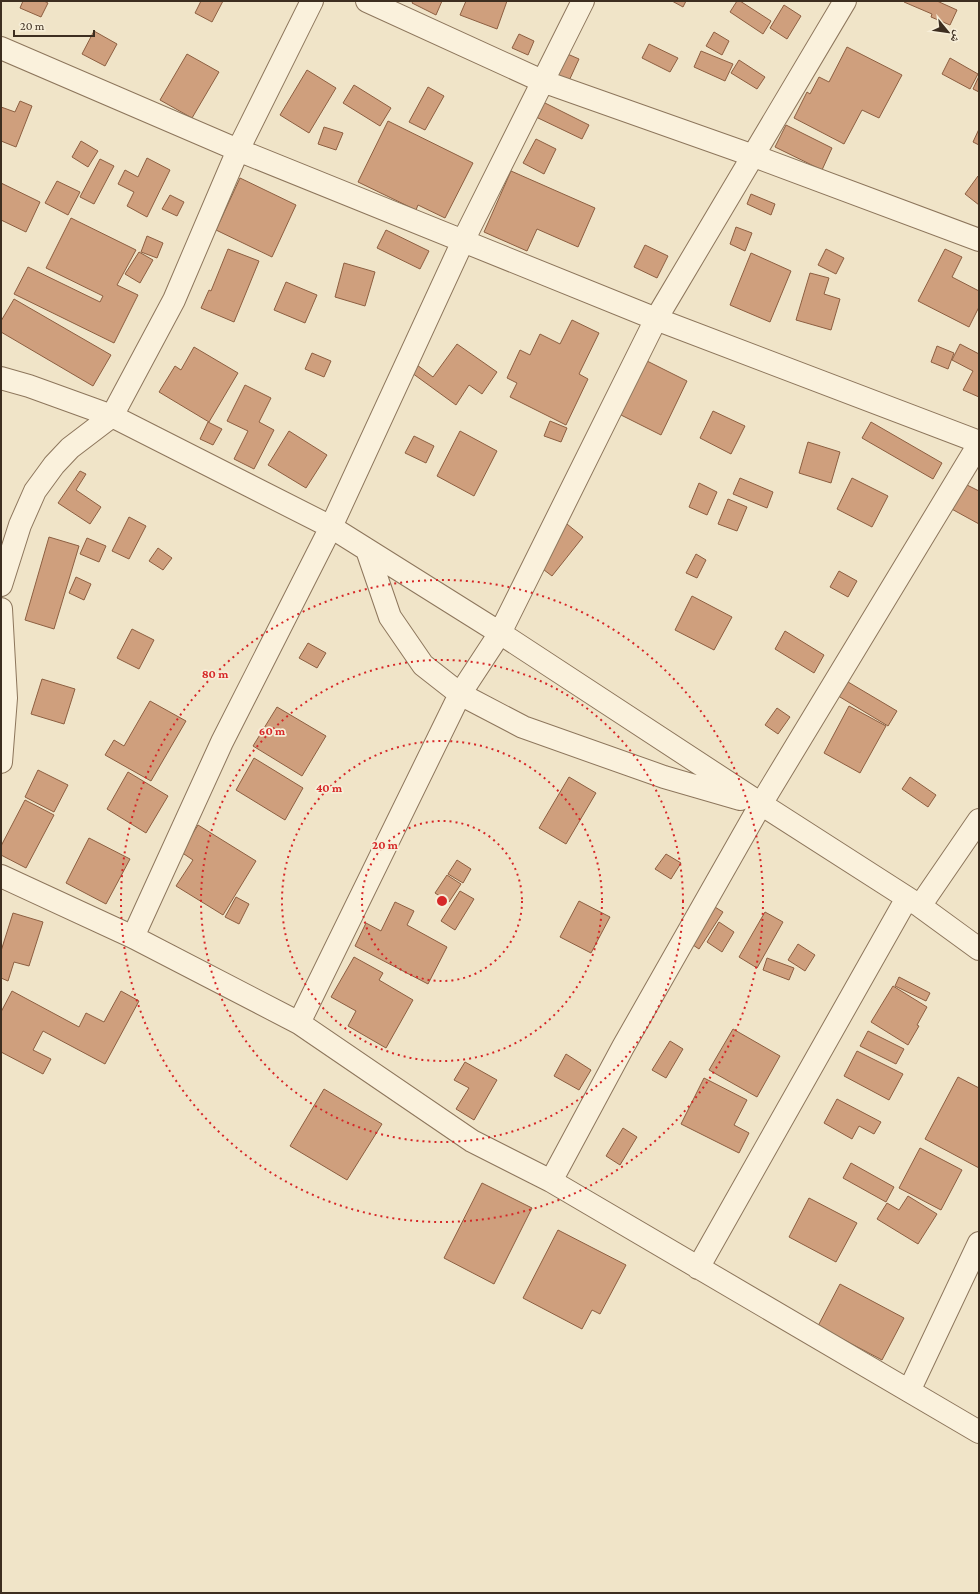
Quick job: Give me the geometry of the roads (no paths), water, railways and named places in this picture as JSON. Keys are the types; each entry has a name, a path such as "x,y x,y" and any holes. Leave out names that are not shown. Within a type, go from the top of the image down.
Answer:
{"street":[{"path":"1,585 20,525 35,491 54,465 70,448 112,416 174,300 238,150 312,1"},
{"path":"367,1 542,81 754,156 979,240"},
{"path":"133,937 222,742 331,527 463,241 583,1"},
{"path":"299,1023 460,694 500,633 656,319 845,1"},
{"path":"1,48 238,150 656,319 979,443 760,804 623,1047 551,1181"},
{"path":"1,378 29,386 112,416 331,527 500,633 760,804 914,902 979,949"},
{"path":"367,550 390,617 423,665 460,694 523,727 664,778 760,804"},
{"path":"1,609 6,698 1,762"},
{"path":"698,1268 914,902 979,820"},
{"path":"1,876 133,937 299,1023 472,1141 551,1181 979,1432"},
{"path":"909,1391 979,1243"}]}
